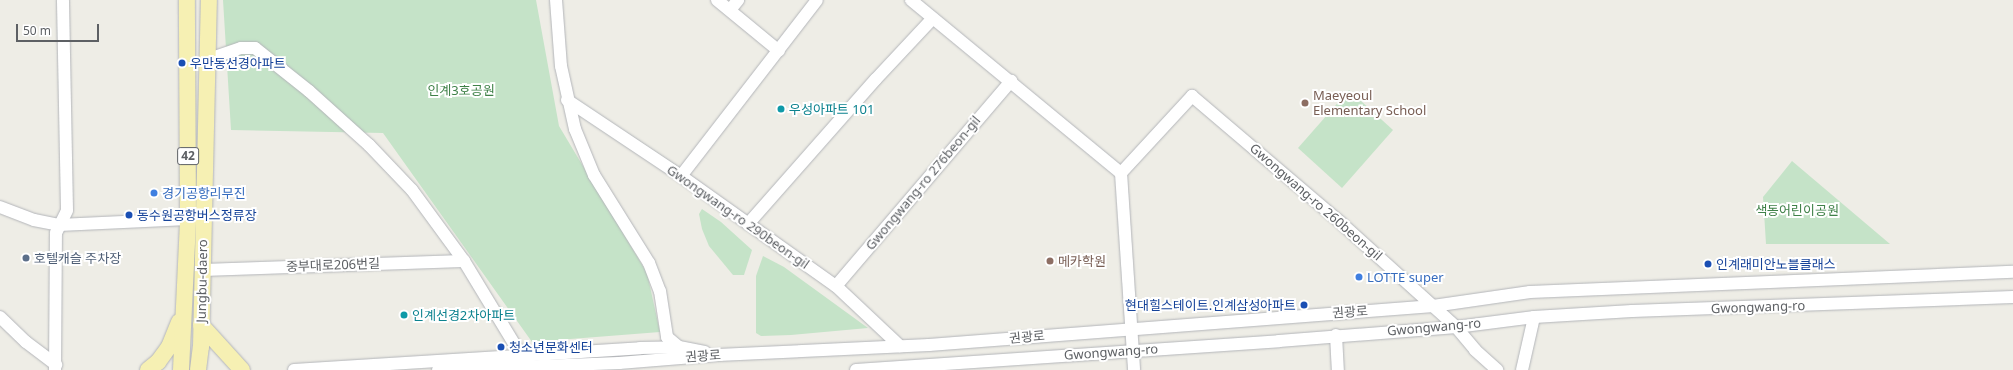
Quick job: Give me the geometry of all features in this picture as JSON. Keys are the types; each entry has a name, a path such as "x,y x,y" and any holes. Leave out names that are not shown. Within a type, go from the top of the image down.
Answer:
{"main road":[{"name":"Jungbu-daero","path":"181,370 188,218 187,0"},
{"name":"Jungbu-daero","path":"198,370 201,326 209,59 209,0"},
{"path":"148,370 158,362 169,347 183,311"},
{"path":"201,326 242,370"}],"street":[{"path":"55,367 56,233 67,210 63,0"},
{"path":"556,0 566,100 574,129 594,175 649,263 660,291 667,337 679,347"},
{"path":"717,0 779,51"},
{"path":"730,10 738,0"},
{"path":"681,176 817,0"},
{"path":"911,0 1120,172 1134,370"},
{"path":"748,224 876,79 933,18"},
{"path":"209,59 249,46 281,67 369,146 398,176 464,261 521,355"},
{"name":"Gwongwang-ro 276beon-gil","path":"836,286 1011,81"},
{"name":"Gwongwang-ro 260beon-gil","path":"1120,172 1192,96 1341,223 1434,306 1456,327 1475,350 1497,370"},
{"name":"Gwongwang-ro 290beon-gil","path":"566,100 681,176 836,286 900,346"},
{"path":"0,207 34,220 59,225 188,218"},
{"name":"중부대로206번길","path":"202,270 464,261"},
{"name":"권광로","path":"438,370 619,363 718,355 900,346 1434,306 1530,292 1629,286 2013,272"},
{"name":"Gwongwang-ro","path":"856,370 1456,327 1534,317 1632,311 2013,297"},
{"path":"0,317 55,367"},
{"path":"1522,370 1534,317"},
{"path":"1336,335 1338,370"},
{"path":"294,370 521,355 679,347 718,355"}],"green space":[{"name":"인계3호공원","path":"223,0 536,0 559,126 647,273 660,332 532,342 383,133 231,130"},
{"path":"1349,90 1393,130 1342,188 1298,148"},
{"name":"색동어린이공원","path":"1792,161 1890,244 1766,244 1763,197"},
{"path":"702,209 721,222 752,250 744,275 733,275 709,246 702,229 699,214"},
{"path":"763,256 784,267 868,328 791,335 761,336 756,333 756,276"}],"place":[{"name":"우만동선경아파트","path":"182,63"},
{"name":"Maeyeoul Elementary School","path":"1305,103"},
{"name":"우성아파트 101","path":"781,109"},
{"name":"경기공항리무진","path":"154,193"},
{"name":"동수원공항버스정류장","path":"129,215"},
{"name":"호텔캐슬 주차장","path":"26,258"},
{"name":"메카학원","path":"1050,261"},
{"name":"인계래미안노블클래스","path":"1708,264"},
{"name":"LOTTE super","path":"1359,277"},
{"name":"현대힐스테이트.인계삼성아파트","path":"1304,305"},
{"name":"인계선경2차아파트","path":"404,315"},
{"name":"청소년문화센터","path":"501,347"}]}
